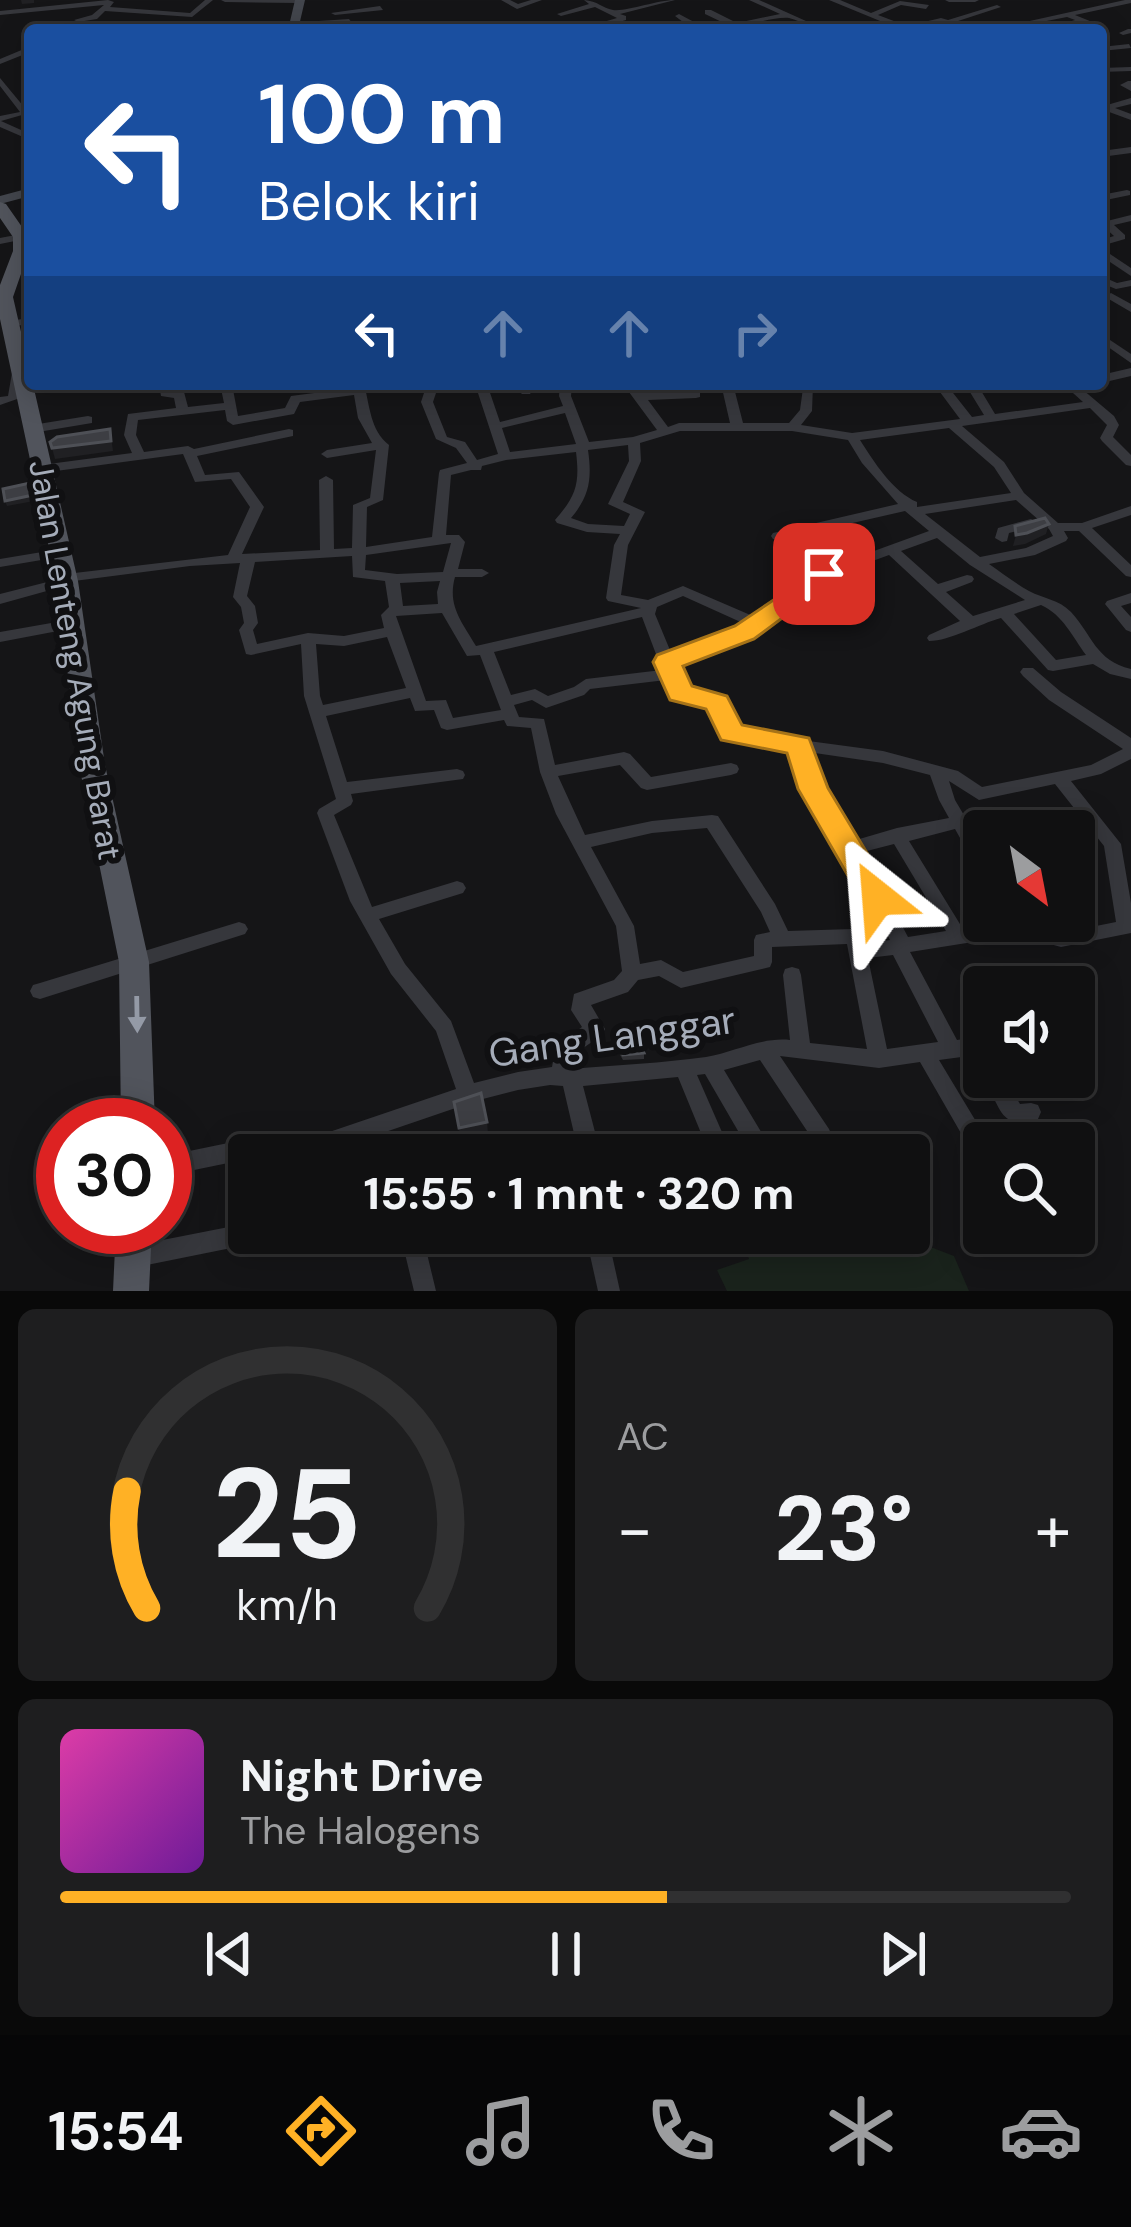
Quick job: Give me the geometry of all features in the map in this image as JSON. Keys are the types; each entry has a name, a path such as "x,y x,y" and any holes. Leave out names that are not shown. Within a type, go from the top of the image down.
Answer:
{"main road":[{"name":"Jalan Lenteng Agung Barat","path":"0,203 10,239 21,251 2,297 64,571 92,765 134,962 137,1098"}],"street":[{"path":"148,15 163,0"},
{"path":"101,9 170,20 195,15 209,0"},
{"path":"224,0 297,15"},
{"path":"297,15 310,0"},
{"path":"506,0 517,7 538,0"},
{"path":"613,13 671,0"},
{"path":"753,0 807,24"},
{"path":"833,0 894,24"},
{"path":"949,0 975,0"},
{"path":"561,14 591,1 623,18 606,24"},
{"path":"769,5 791,1"},
{"path":"1021,24 1131,1"},
{"path":"0,14 111,2 93,18 78,20"},
{"path":"236,24 234,14 244,3"},
{"path":"872,15 891,8 914,13 930,4"},
{"path":"957,24 997,7"},
{"path":"255,24 297,15 380,8"},
{"path":"1019,10 1040,19"},
{"path":"836,11 868,24"},
{"path":"708,12 732,24"},
{"path":"252,13 349,21"},
{"path":"1064,13 1091,24"},
{"path":"745,24 788,15"},
{"path":"679,16 691,24"},
{"path":"1071,24 1084,21"},
{"path":"0,80 24,110"},
{"path":"1107,197 1127,193"},
{"path":"1107,252 1131,272"},
{"path":"1111,296 1130,306"},
{"path":"1108,310 1130,306"},
{"path":"1107,342 1131,360"},
{"path":"0,401 14,398 18,370"},
{"path":"165,390 165,394 180,395 183,412"},
{"path":"227,390 233,421 291,411 295,399 347,390"},
{"path":"358,390 364,418 383,445 375,501 360,505 359,576 482,573"},
{"path":"431,390 427,402 442,439 463,447 476,466"},
{"path":"484,390 505,456"},
{"path":"567,390 587,480 584,496 562,520 586,528 628,530"},
{"path":"728,390 737,426"},
{"path":"797,428 806,412 809,390"},
{"path":"945,390 968,420"},
{"path":"975,390 990,415"},
{"path":"1079,390 1112,422 1106,438 1131,462"},
{"path":"664,430 636,393 696,394"},
{"path":"439,538 445,472 505,456 634,441 664,430 797,428 852,437 1094,404"},
{"path":"139,456 130,434 130,418 230,406"},
{"path":"497,426 571,408"},
{"path":"32,429 88,420"},
{"path":"936,590 974,569 1061,538 1019,496 999,465 951,423"},
{"path":"931,426 947,443"},
{"path":"190,454 289,433"},
{"path":"852,437 869,464 974,569 1061,611 1093,659"},
{"path":"634,441 635,461 614,504 638,511 621,544 613,602 650,608"},
{"path":"327,454 378,443"},
{"path":"41,469 187,450 198,478 234,475 254,499 256,507 240,560 240,597 248,606 251,623 246,630 251,650 308,638 344,641 392,631"},
{"path":"326,481 327,554"},
{"path":"778,536 915,508 1019,496"},
{"path":"1002,538 1003,531 1050,523 1083,526 1131,510"},
{"path":"1083,526 1131,573"},
{"path":"446,608 388,615 421,707 440,704 447,724 509,708 535,694 546,703 579,692 586,684 669,668 744,632 824,574 939,532"},
{"path":"0,563 64,571 142,568 361,552 457,539 446,608 467,649 486,650 650,608 683,590 755,623"},
{"path":"890,548 970,622"},
{"path":"0,598 64,571"},
{"path":"394,578 397,611"},
{"path":"1131,598 1112,604 1131,627"},
{"path":"934,638 1036,602"},
{"path":"650,608 656,640 680,693 717,703 736,736 863,753 943,774 979,794 1103,767 1131,749 1028,673 1093,659 1131,674"},
{"path":"1004,612 1054,666"},
{"path":"0,637 74,624"},
{"path":"308,638 317,712 344,803 325,811 367,916 398,969 444,1028 468,1094"},
{"path":"486,650 516,723 538,722 548,772 579,843 625,926 632,973"},
{"path":"317,712 414,692"},
{"path":"799,745 813,789 852,848 953,1051"},
{"path":"548,772 624,758 647,784 730,769"},
{"path":"943,774 963,829"},
{"path":"340,789 457,775"},
{"path":"1059,777 1085,810"},
{"path":"579,843 652,826 712,821 769,909 782,939"},
{"path":"852,848 959,822"},
{"path":"1095,823 1112,844 1127,925 1095,935"},
{"path":"897,836 957,934"},
{"path":"367,916 457,888"},
{"path":"40,992 239,929"},
{"path":"856,942 866,951 963,933"},
{"path":"584,1134 563,1051 595,1029 581,1010 580,1000 621,986 632,973 661,968 681,980 739,971 763,962 760,941 853,936 879,1059"},
{"path":"792,975 801,1048"},
{"name":"Gang Langgar","path":"353,1134 468,1094 567,1076 710,1065 764,1049 801,1048 879,1059 963,1051"},
{"path":"764,1049 820,1134"},
{"path":"926,1054 963,1123"},
{"path":"710,1065 751,1134"},
{"path":"683,1066 712,1134"},
{"path":"1005,1098 1015,1114 1031,1112"},
{"path":"192,1160 228,1153"},
{"path":"132,1258 228,1238"},
{"path":"416,1254 425,1291"},
{"path":"601,1254 609,1291"}],"shaded area":[{"path":"930,1247 954,1256 969,1291 727,1291 717,1270 749,1259 747,1254 930,1254"}],"building":[{"path":"110,429 111,441 52,448 50,442 57,437"},
{"path":"30,483 33,495 5,501 3,489"},
{"path":"1045,518 1049,524 1016,535 1015,526"},
{"path":"638,1040 644,1053 623,1055 619,1048"},
{"path":"481,1093 487,1122 459,1128 454,1102"}],"route":[{"path":"824,574 744,632 667,662 680,693 717,703 731,733 799,745 813,789 878,898"}]}
